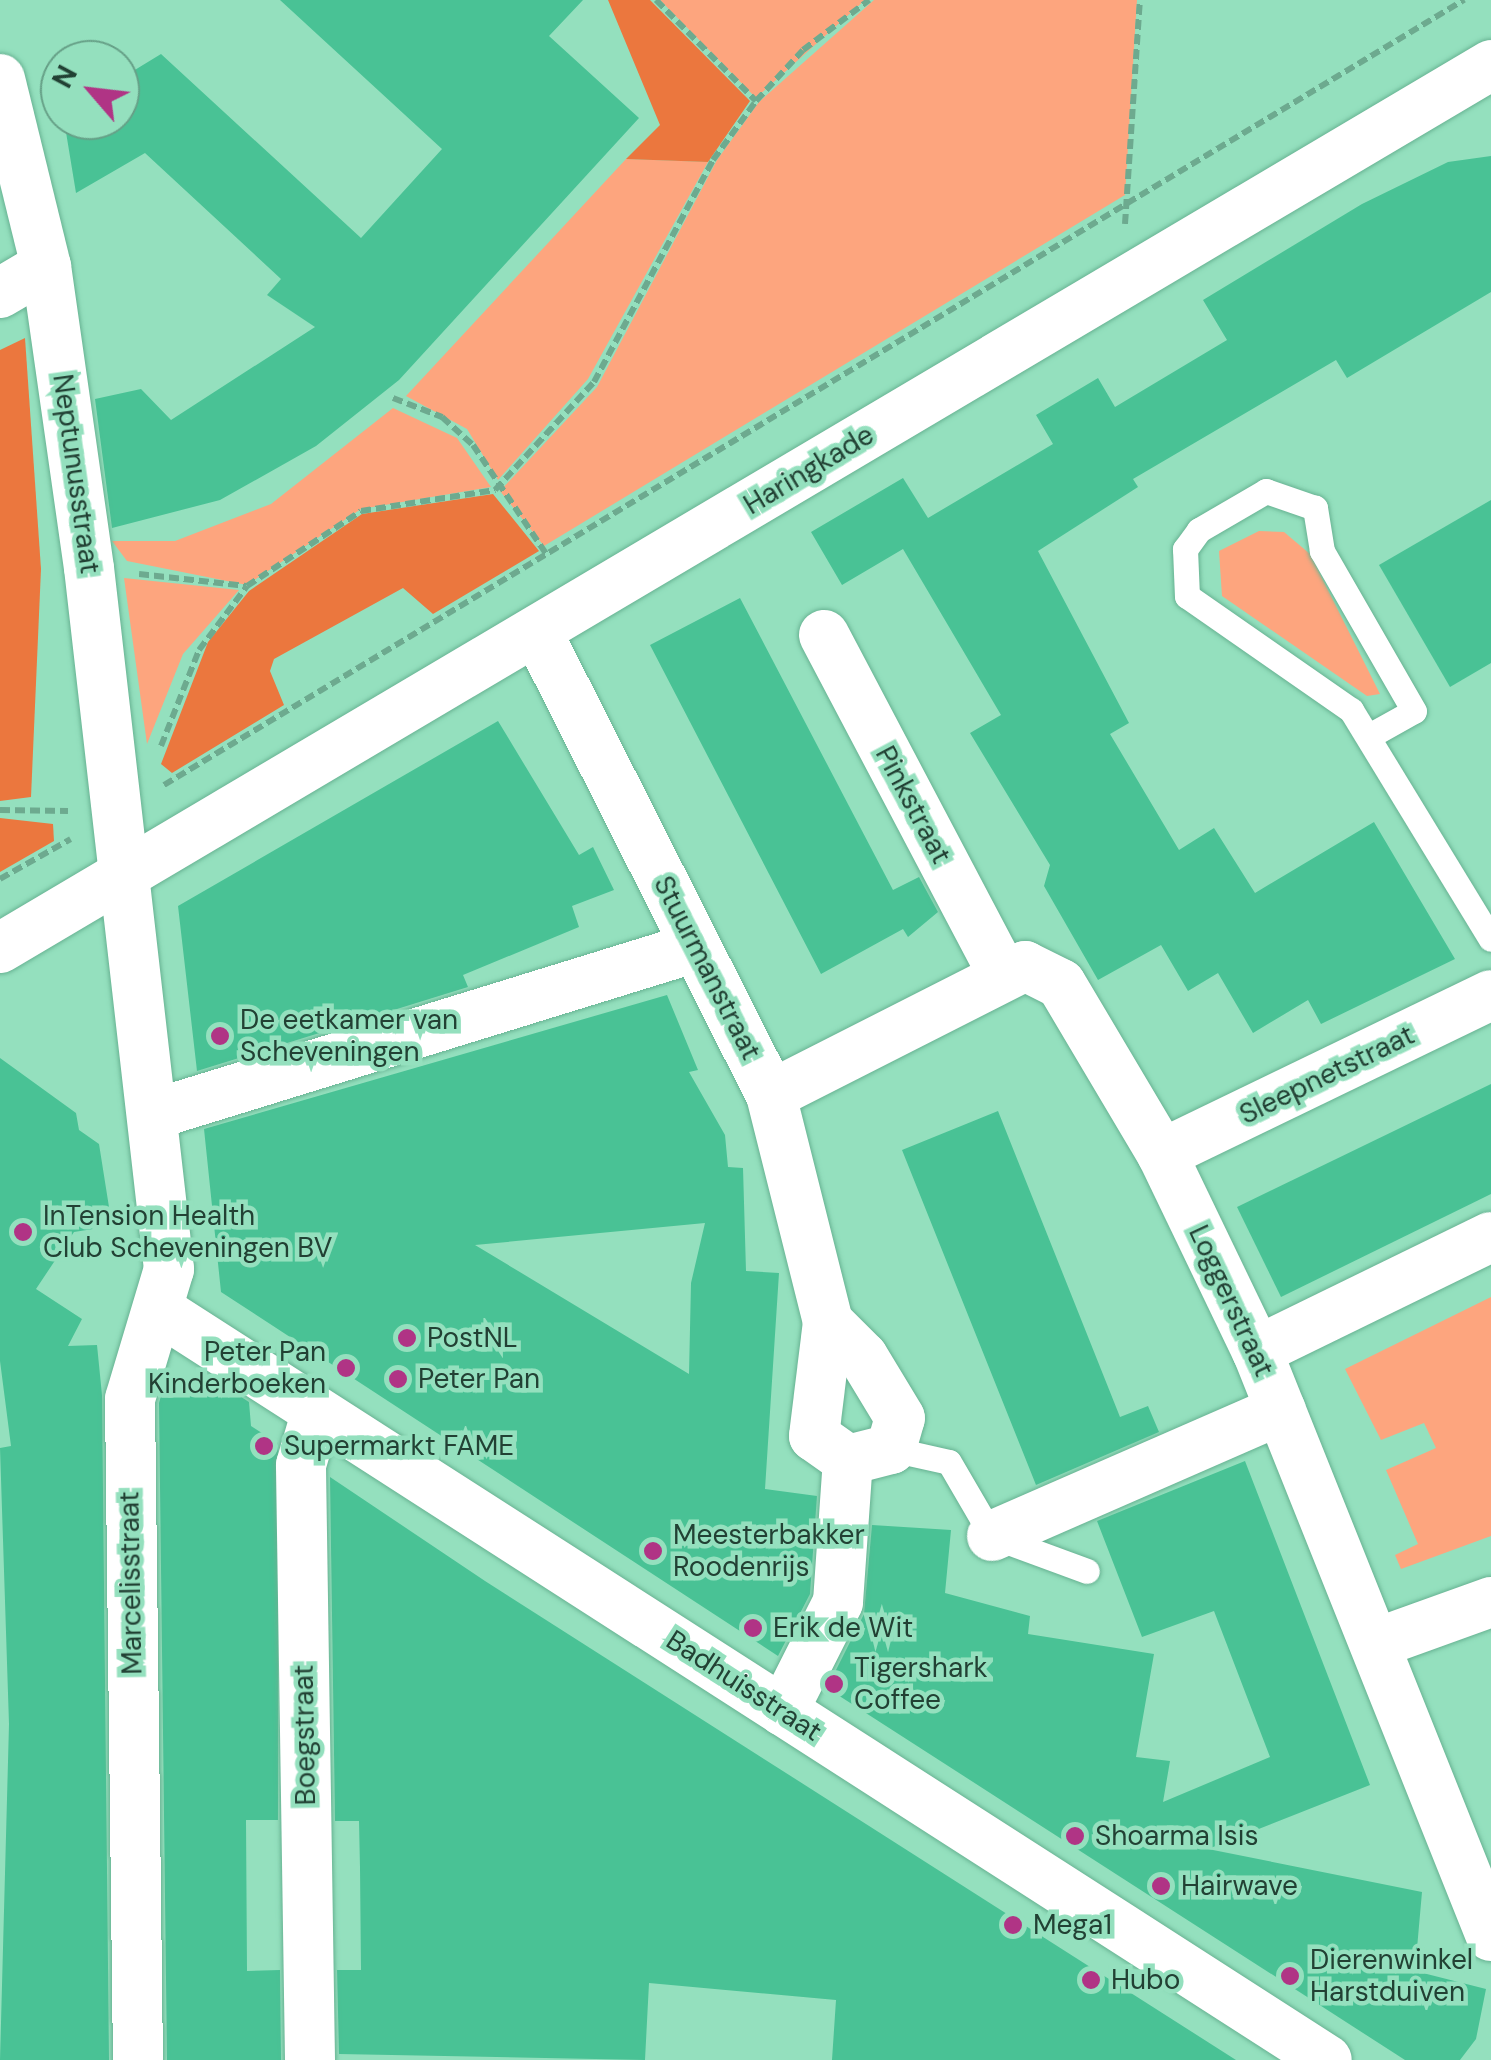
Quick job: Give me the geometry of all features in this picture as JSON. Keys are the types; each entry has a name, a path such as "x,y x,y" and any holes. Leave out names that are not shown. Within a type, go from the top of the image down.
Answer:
{"street":[{"name":"Haringkade","path":"0,948 1491,65"},
{"name":"Neptunusstraat","path":"0,78 46,266 90,568 128,875"},
{"path":"0,293 46,266"},
{"name":"Stuurmanstraat","path":"536,632 771,1095 828,1322 814,1436 869,1455"},
{"name":"Pinkstraat","path":"824,635 1003,974"},
{"name":"Marcelisstraat","path":"128,875 169,1269 162,1312 130,1399 138,2060"},
{"path":"155,1114 696,947"},
{"name":"Loggerstraat","path":"1003,974 1025,966 1062,984 1162,1154 1257,1352 1380,1642 1491,1936"},
{"path":"771,1095 1003,974"},
{"name":"Sleepnetstraat","path":"1162,1154 1491,996"},
{"path":"1257,1352 1491,1236"},
{"name":"Badhuisstraat","path":"162,1312 1327,2060"},
{"path":"783,1711 838,1602 869,1455 900,1418 863,1357 828,1322"},
{"path":"992,1536 1280,1410"},
{"name":"Boegstraat","path":"310,2060 301,1465 316,1414"},
{"path":"1380,1642 1491,1602"}],"lane":[{"path":"1369,736 1414,711 1322,551 1314,508 1266,491 1199,530 1185,550 1187,596 1351,710 1491,939"},
{"path":"869,1455 949,1462 992,1536 1087,1571"}],"path":[{"path":"656,0 756,101"},
{"path":"120,812 158,755 199,650 247,586 361,512 495,490 594,382 713,160 756,101 803,50 869,0"},
{"path":"1121,285 1140,0"},
{"path":"0,879 120,812 1464,0"},
{"path":"392,398 463,436 495,490 586,603"},
{"path":"90,568 247,586"},
{"path":"0,810 120,812"}],"shaded area":[{"path":"608,0 650,0 750,101 708,162 626,159 660,125"},
{"path":"660,0 865,0 756,98"},
{"path":"874,0 1137,0 1125,195 544,546 500,491 597,387 717,160 759,102"},
{"path":"626,159 708,162 588,379 498,480 467,429 406,396"},
{"path":"25,338 41,569 31,797 0,801 0,350"},
{"path":"393,408 457,438 491,487 361,509 247,585 127,561 112,541 175,541 271,504"},
{"path":"493,494 539,551 433,614 403,588 274,659 270,671 284,705 172,773 161,764 208,642 249,591 362,514"},
{"path":"1259,531 1284,532 1310,554 1380,694 1367,696 1222,596 1219,551"},
{"path":"124,578 239,590 183,654 147,744"},
{"path":"0,818 53,824 54,841 0,872"},
{"path":"1491,1297 1491,1536 1401,1569 1395,1555 1418,1544 1386,1470 1436,1448 1424,1423 1381,1440 1345,1369"}],"building":[{"path":"280,0 583,0 549,36 639,118 399,380 316,446 220,500 112,528 95,399 141,389 171,420 315,327 267,295 281,279 145,153 76,193 67,140 140,140 140,67 161,54 361,238 442,149"},
{"path":"1491,156 1491,292 1347,378 1336,360 1133,479 1138,487 1038,551 1129,723 1110,734 1179,850 1214,828 1255,893 1374,822 1455,959 1321,1024 1308,1000 1253,1033 1218,973 1188,991 1161,945 1098,980 1044,886 1050,865 970,733 1001,715 903,549 842,585 811,532 903,478 928,518 1053,444 1036,415 1098,378 1115,407 1227,340 1203,300 1362,204 1448,162"},
{"path":"1491,500 1491,663 1450,687 1379,565"},
{"path":"740,598 893,890 919,877 938,912 908,937 903,929 821,974 650,645"},
{"path":"498,721 579,855 593,847 614,890 572,906 579,927 463,975 468,987 197,1071 178,906"},
{"path":"667,995 698,1070 689,1072 725,1135 728,1167 743,1168 746,1271 779,1273 765,1489 817,1496 810,1594 778,1656 221,1292 204,1129","holes":["705,1223 691,1283 689,1374 475,1245"]},
{"path":"0,1058 76,1113 79,1130 99,1144 112,1226 74,1232 36,1289 82,1319 68,1346 97,1345 102,1395 109,2060 0,2060 9,1724 0,1448 11,1446 0,1361"},
{"path":"1491,1084 1491,1194 1281,1297 1237,1207"},
{"path":"998,1111 1120,1417 1148,1406 1159,1432 1036,1485 902,1150"},
{"path":"189,1386 229,1389 249,1402 251,1426 278,1443 278,1820 246,1820 247,1971 280,1970 281,2060 167,2060 159,1403 162,1392"},
{"path":"1245,1461 1370,1785 1208,1849 1422,1892 1415,1971 1486,1989 1476,2039 1460,2060 1405,2060 827,1688 864,1614 872,1525 951,1530 945,1593 1030,1616 1028,1634 1154,1654 1136,1757 1170,1761 1163,1802 1270,1757 1214,1611 1142,1637 1097,1521"},
{"path":"330,1477 485,1581 1236,2060 832,2060 836,2000 649,1983 645,2060 339,2054 337,1970 361,1970 360,1868 359,1821 335,1821"}],"place":[{"name":"De eetkamer van Scheveningen","path":"220,1036"},
{"name":"InTension Health Club Scheveningen BV","path":"23,1232"},
{"name":"PostNL","path":"407,1338"},
{"name":"Peter Pan Kinderboeken","path":"346,1368"},
{"name":"Peter Pan","path":"398,1379"},
{"name":"Supermarkt FAME","path":"264,1446"},
{"name":"Meesterbakker Roodenrijs","path":"653,1551"},
{"name":"Erik de Wit","path":"753,1628"},
{"name":"Tigershark Coffee","path":"834,1684"},
{"name":"Shoarma Isis","path":"1075,1836"},
{"name":"Hairwave","path":"1161,1886"},
{"name":"Mega1","path":"1013,1925"},
{"name":"Dierenwinkel Harstduiven","path":"1290,1976"},
{"name":"Hubo","path":"1091,1980"}]}
